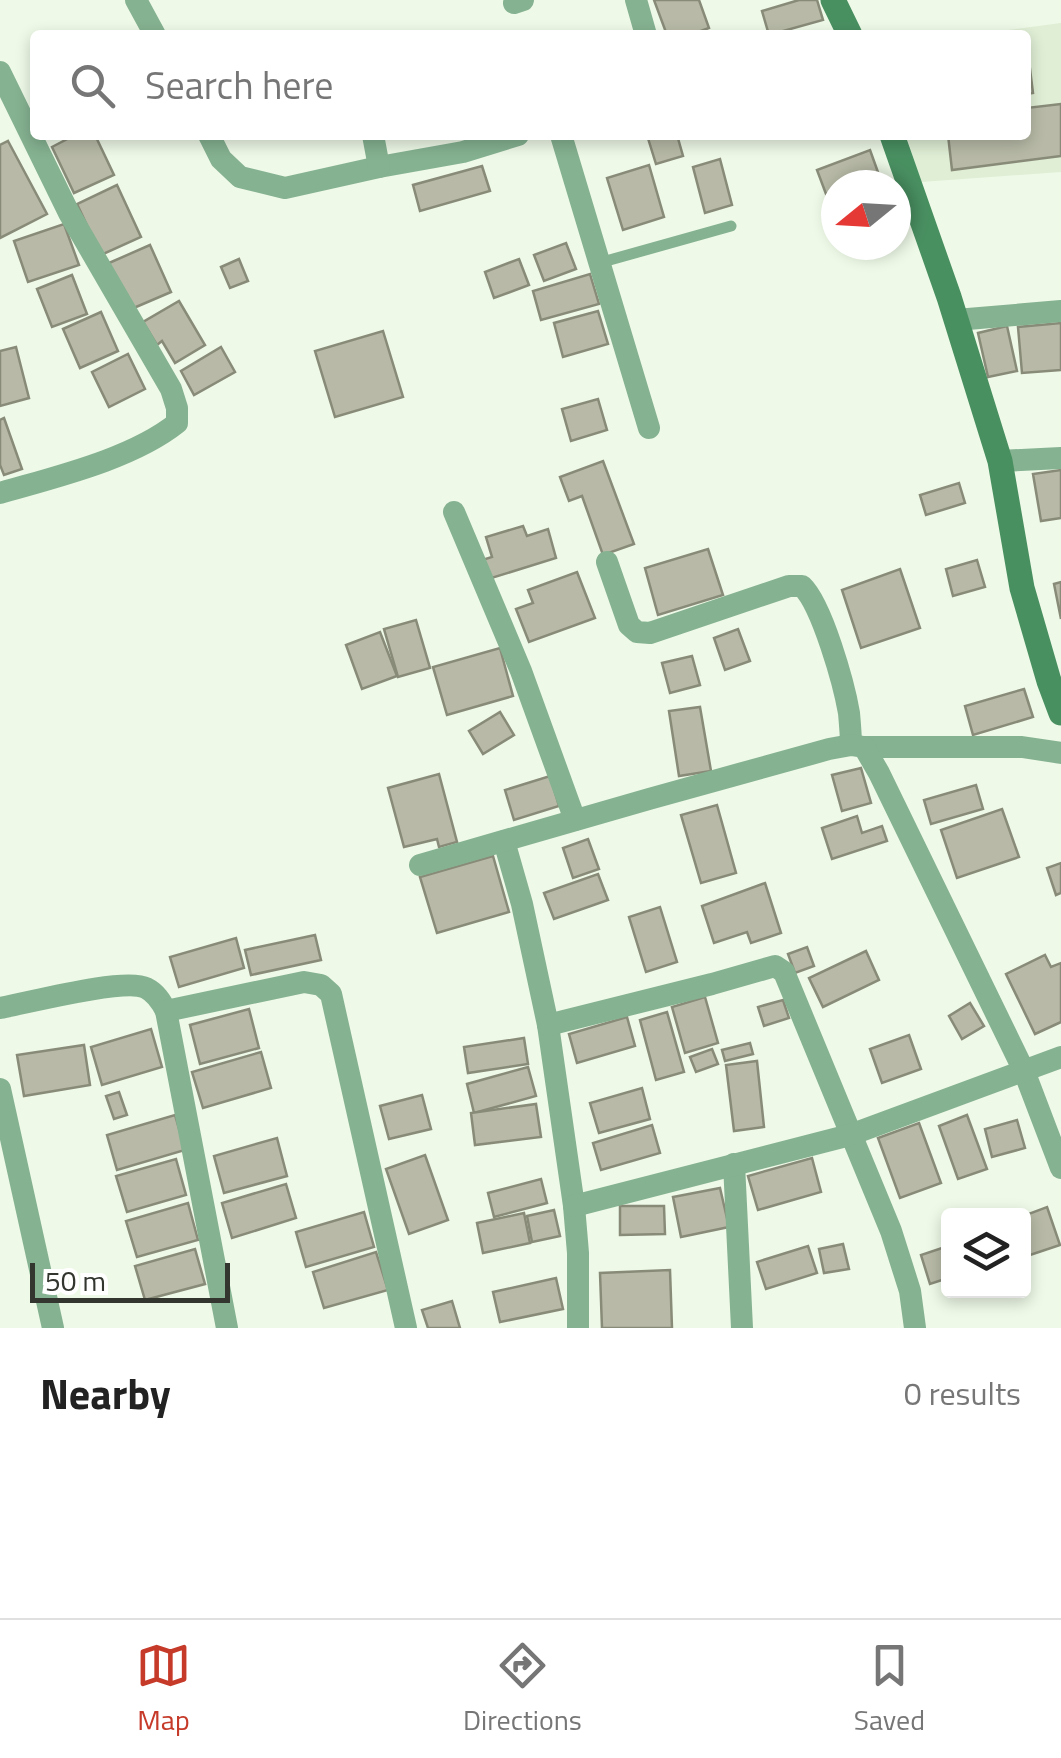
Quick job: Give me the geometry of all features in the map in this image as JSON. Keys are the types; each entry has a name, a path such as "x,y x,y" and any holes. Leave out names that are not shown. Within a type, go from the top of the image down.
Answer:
{"street":[{"path":"136,0 152,30"},
{"path":"636,0 645,30"},
{"path":"834,0 848,30"},
{"path":"0,72 30,133"},
{"path":"0,494 120,454 176,424 177,408 171,390 69,212 34,140"},
{"path":"211,140 221,159 240,177 284,188 463,152 502,140"},
{"path":"374,140 378,167"},
{"path":"562,140 649,428"},
{"path":"894,140 1000,461 1022,588 1061,713"},
{"path":"956,320 1061,311"},
{"path":"1000,461 1061,458"},
{"path":"454,512 521,671 575,820"},
{"path":"607,562 629,625 637,632 650,633 789,586 802,586 810,594 836,666 858,746 879,773 1024,1071 1061,1168"},
{"path":"420,865 812,754 858,746 1022,747 1061,754"},
{"path":"504,841 548,1024 574,1206 578,1328"},
{"path":"548,1024 775,966 784,972 890,1231 910,1291 915,1328"},
{"path":"166,1011 304,982 321,985 331,994 406,1328"},
{"path":"0,1008 117,985 143,985 159,997 166,1011 227,1328"},
{"path":"574,1206 850,1135 1061,1057"},
{"path":"0,1090 53,1328"},
{"path":"734,1164 742,1328"}],"lane":[{"path":"599,263 731,226"}],"shaded area":[{"path":"1061,23 1061,172 921,182 908,140 1031,140 1031,30 1008,30"}],"building":[{"path":"654,0 699,0 709,28 665,30"},
{"path":"799,0 817,0 823,20 787,30 768,30 762,11"},
{"path":"1061,104 1061,156 952,170 949,140 1031,140 1031,107"},
{"path":"65,140 97,140 114,175 74,193 52,147"},
{"path":"649,140 678,140 683,156 656,164"},
{"path":"8,141 47,214 0,238 0,145"},
{"path":"870,150 877,170 821,170 821,181 817,170"},
{"path":"720,159 732,205 705,213 693,167"},
{"path":"649,165 664,217 623,230 607,178"},
{"path":"482,166 490,191 420,211 413,185"},
{"path":"117,185 141,237 101,255 77,204"},
{"path":"64,224 79,265 28,282 14,241"},
{"path":"566,243 576,269 544,281 534,255"},
{"path":"150,245 171,292 129,310 109,263"},
{"path":"239,259 248,281 230,288 221,267"},
{"path":"519,259 529,285 494,298 485,272"},
{"path":"590,274 599,304 541,320 533,291"},
{"path":"72,275 87,314 52,327 37,289"},
{"path":"179,301 205,345 175,363 162,341 157,345 143,322"},
{"path":"598,311 608,344 563,357 554,323"},
{"path":"101,312 118,351 80,368 63,329"},
{"path":"1061,323 1061,370 1022,373 1018,327"},
{"path":"1007,326 1017,371 988,377 978,333"},
{"path":"383,331 403,397 335,417 315,351"},
{"path":"16,347 29,398 0,406 0,351"},
{"path":"221,347 235,372 194,395 181,371"},
{"path":"128,354 145,389 109,407 92,372"},
{"path":"598,399 607,430 571,441 562,409"},
{"path":"4,418 22,469 4,475 0,465 0,420"},
{"path":"603,461 634,544 603,555 582,496 569,501 560,477"},
{"path":"1061,470 1061,518 1041,521 1033,474"},
{"path":"959,483 965,503 926,515 920,495"},
{"path":"523,526 527,536 548,529 556,558 485,580 479,561 492,557 486,537"},
{"path":"708,549 723,595 658,615 645,568"},
{"path":"977,560 985,587 953,596 946,569"},
{"path":"900,569 920,628 861,648 842,590"},
{"path":"577,572 595,618 529,642 516,609 533,603 528,590"},
{"path":"1061,582 1061,619 1054,584"},
{"path":"416,620 430,668 398,677 384,629"},
{"path":"738,629 750,661 725,670 714,638"},
{"path":"380,632 397,676 362,689 346,645"},
{"path":"500,648 513,696 447,715 433,667"},
{"path":"692,656 700,685 670,693 662,663"},
{"path":"1024,689 1033,717 973,735 965,706"},
{"path":"700,707 711,771 679,776 669,711"},
{"path":"500,712 514,735 483,754 469,731"},
{"path":"861,768 871,803 842,811 832,775"},
{"path":"439,774 457,842 439,847 437,839 404,847 388,788"},
{"path":"550,776 559,806 514,820 505,790"},
{"path":"976,785 983,809 931,824 924,800"},
{"path":"717,805 736,873 701,883 681,815"},
{"path":"1002,809 1019,857 957,878 941,830"},
{"path":"857,816 862,833 882,826 887,841 832,859 822,828"},
{"path":"588,839 599,869 573,878 563,848"},
{"path":"493,856 509,912 437,933 420,877"},
{"path":"1061,863 1061,893 1056,895 1047,868"},
{"path":"598,874 608,900 554,919 544,893"},
{"path":"765,883 781,933 751,943 747,932 714,943 702,906"},
{"path":"660,907 677,962 646,972 629,917"},
{"path":"315,935 321,960 251,975 245,950"},
{"path":"236,938 244,968 179,987 170,957"},
{"path":"807,947 814,966 795,973 788,954"},
{"path":"866,951 879,980 823,1007 809,978"},
{"path":"1045,955 1051,967 1061,963 1061,1022 1035,1034 1006,974"},
{"path":"705,997 718,1043 685,1053 672,1007"},
{"path":"783,1000 789,1018 764,1026 758,1007"},
{"path":"970,1003 984,1026 962,1039 949,1016"},
{"path":"249,1009 259,1048 200,1064 190,1025"},
{"path":"667,1012 684,1072 656,1080 640,1020"},
{"path":"627,1017 635,1046 577,1063 569,1034"},
{"path":"151,1029 162,1067 102,1085 91,1047"},
{"path":"909,1035 921,1069 882,1083 870,1049"},
{"path":"524,1038 528,1064 468,1073 464,1047"},
{"path":"750,1043 753,1054 725,1061 722,1050"},
{"path":"84,1045 90,1085 24,1096 17,1055"},
{"path":"712,1049 718,1064 696,1072 690,1057"},
{"path":"261,1052 271,1088 203,1108 192,1072"},
{"path":"757,1061 764,1127 734,1131 726,1065"},
{"path":"528,1067 536,1096 474,1113 467,1084"},
{"path":"642,1088 650,1119 599,1133 590,1103"},
{"path":"119,1092 127,1115 114,1119 106,1096"},
{"path":"422,1095 431,1129 389,1139 380,1106"},
{"path":"536,1104 541,1137 475,1145 471,1113"},
{"path":"175,1115 185,1150 117,1170 107,1135"},
{"path":"967,1115 987,1169 958,1179 939,1126"},
{"path":"1017,1120 1025,1148 992,1157 985,1129"},
{"path":"919,1123 941,1183 900,1198 878,1138"},
{"path":"652,1125 660,1153 601,1170 593,1143"},
{"path":"277,1138 287,1176 224,1193 214,1156"},
{"path":"425,1155 448,1220 409,1234 386,1169"},
{"path":"812,1158 821,1192 758,1210 748,1176"},
{"path":"176,1159 186,1195 127,1212 116,1176"},
{"path":"541,1179 547,1203 494,1217 488,1193"},
{"path":"286,1184 296,1218 232,1238 222,1203"},
{"path":"720,1188 729,1227 681,1237 673,1197"},
{"path":"188,1203 198,1240 137,1257 126,1221"},
{"path":"620,1206 664,1206 665,1234 620,1235"},
{"path":"1047,1207 1060,1245 1031,1255 1031,1213"},
{"path":"554,1210 560,1236 532,1242 527,1216"},
{"path":"364,1212 374,1247 306,1267 296,1232"},
{"path":"524,1213 530,1243 483,1253 477,1223"},
{"path":"843,1244 849,1269 824,1273 819,1249"},
{"path":"808,1246 817,1273 766,1289 757,1262"},
{"path":"941,1248 941,1280 930,1284 921,1255"},
{"path":"195,1249 205,1284 145,1300 135,1266"},
{"path":"376,1252 388,1290 324,1308 313,1272"},
{"path":"670,1270 672,1328 602,1328 600,1273"},
{"path":"556,1278 563,1309 500,1322 493,1292"},
{"path":"452,1301 460,1328 428,1328 422,1310"}]}
